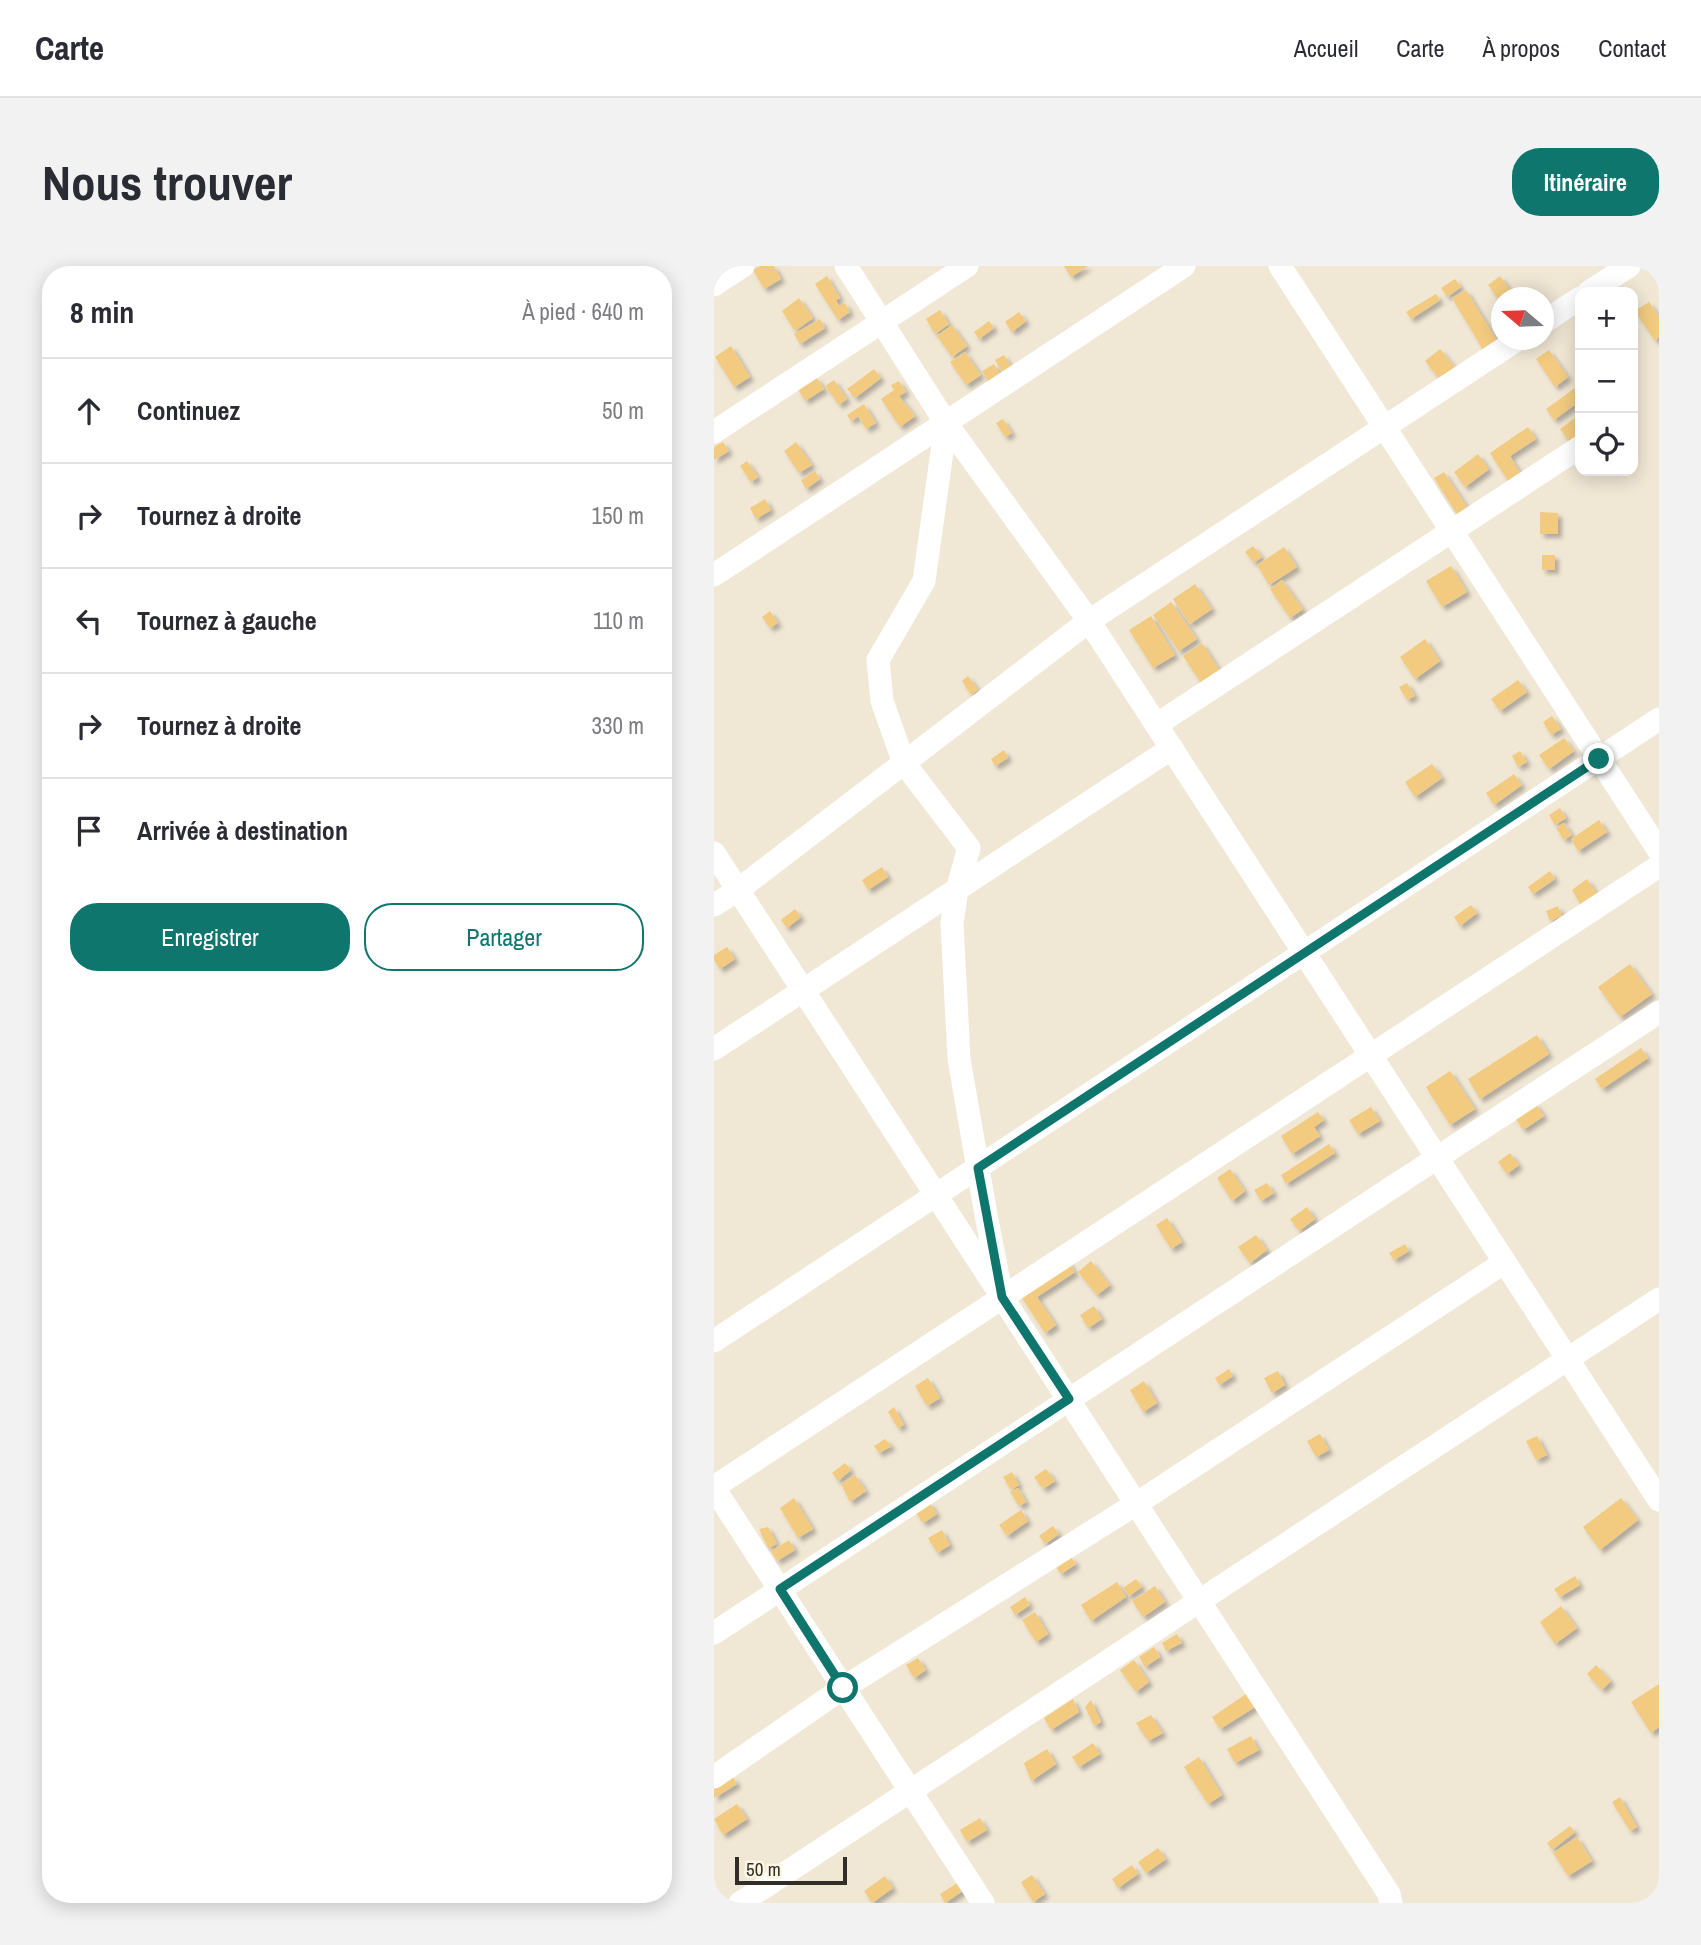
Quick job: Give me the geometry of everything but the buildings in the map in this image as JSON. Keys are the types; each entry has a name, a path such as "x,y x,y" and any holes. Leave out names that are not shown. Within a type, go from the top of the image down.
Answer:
{"street":[{"path":"714,285 743,266"},
{"path":"846,266 946,423 1089,621 1659,1500"},
{"path":"714,432 967,266"},
{"path":"714,575 1184,266"},
{"path":"1280,266 1659,851"},
{"path":"1597,287 1629,266"},
{"path":"1554,315 1575,301"},
{"path":"714,905 738,890 1089,621 1502,350"},
{"path":"946,423 924,581 878,660 882,701 904,763 970,848 957,890 952,923 959,1059 1002,1297"},
{"path":"1156,725 1575,450"},
{"path":"714,1341 1659,719"},
{"path":"714,1049 1171,748"},
{"path":"714,853 1389,1894 1391,1903"},
{"path":"983,1903 714,1487 1659,866"},
{"path":"714,1633 1659,1012"},
{"path":"714,1777 843,1688 1136,1504 1505,1262"},
{"path":"740,1903 1659,1299"}],"route":[{"path":"843,1688 780,1589 1069,1399 1002,1297 978,1168 1599,759"}]}
